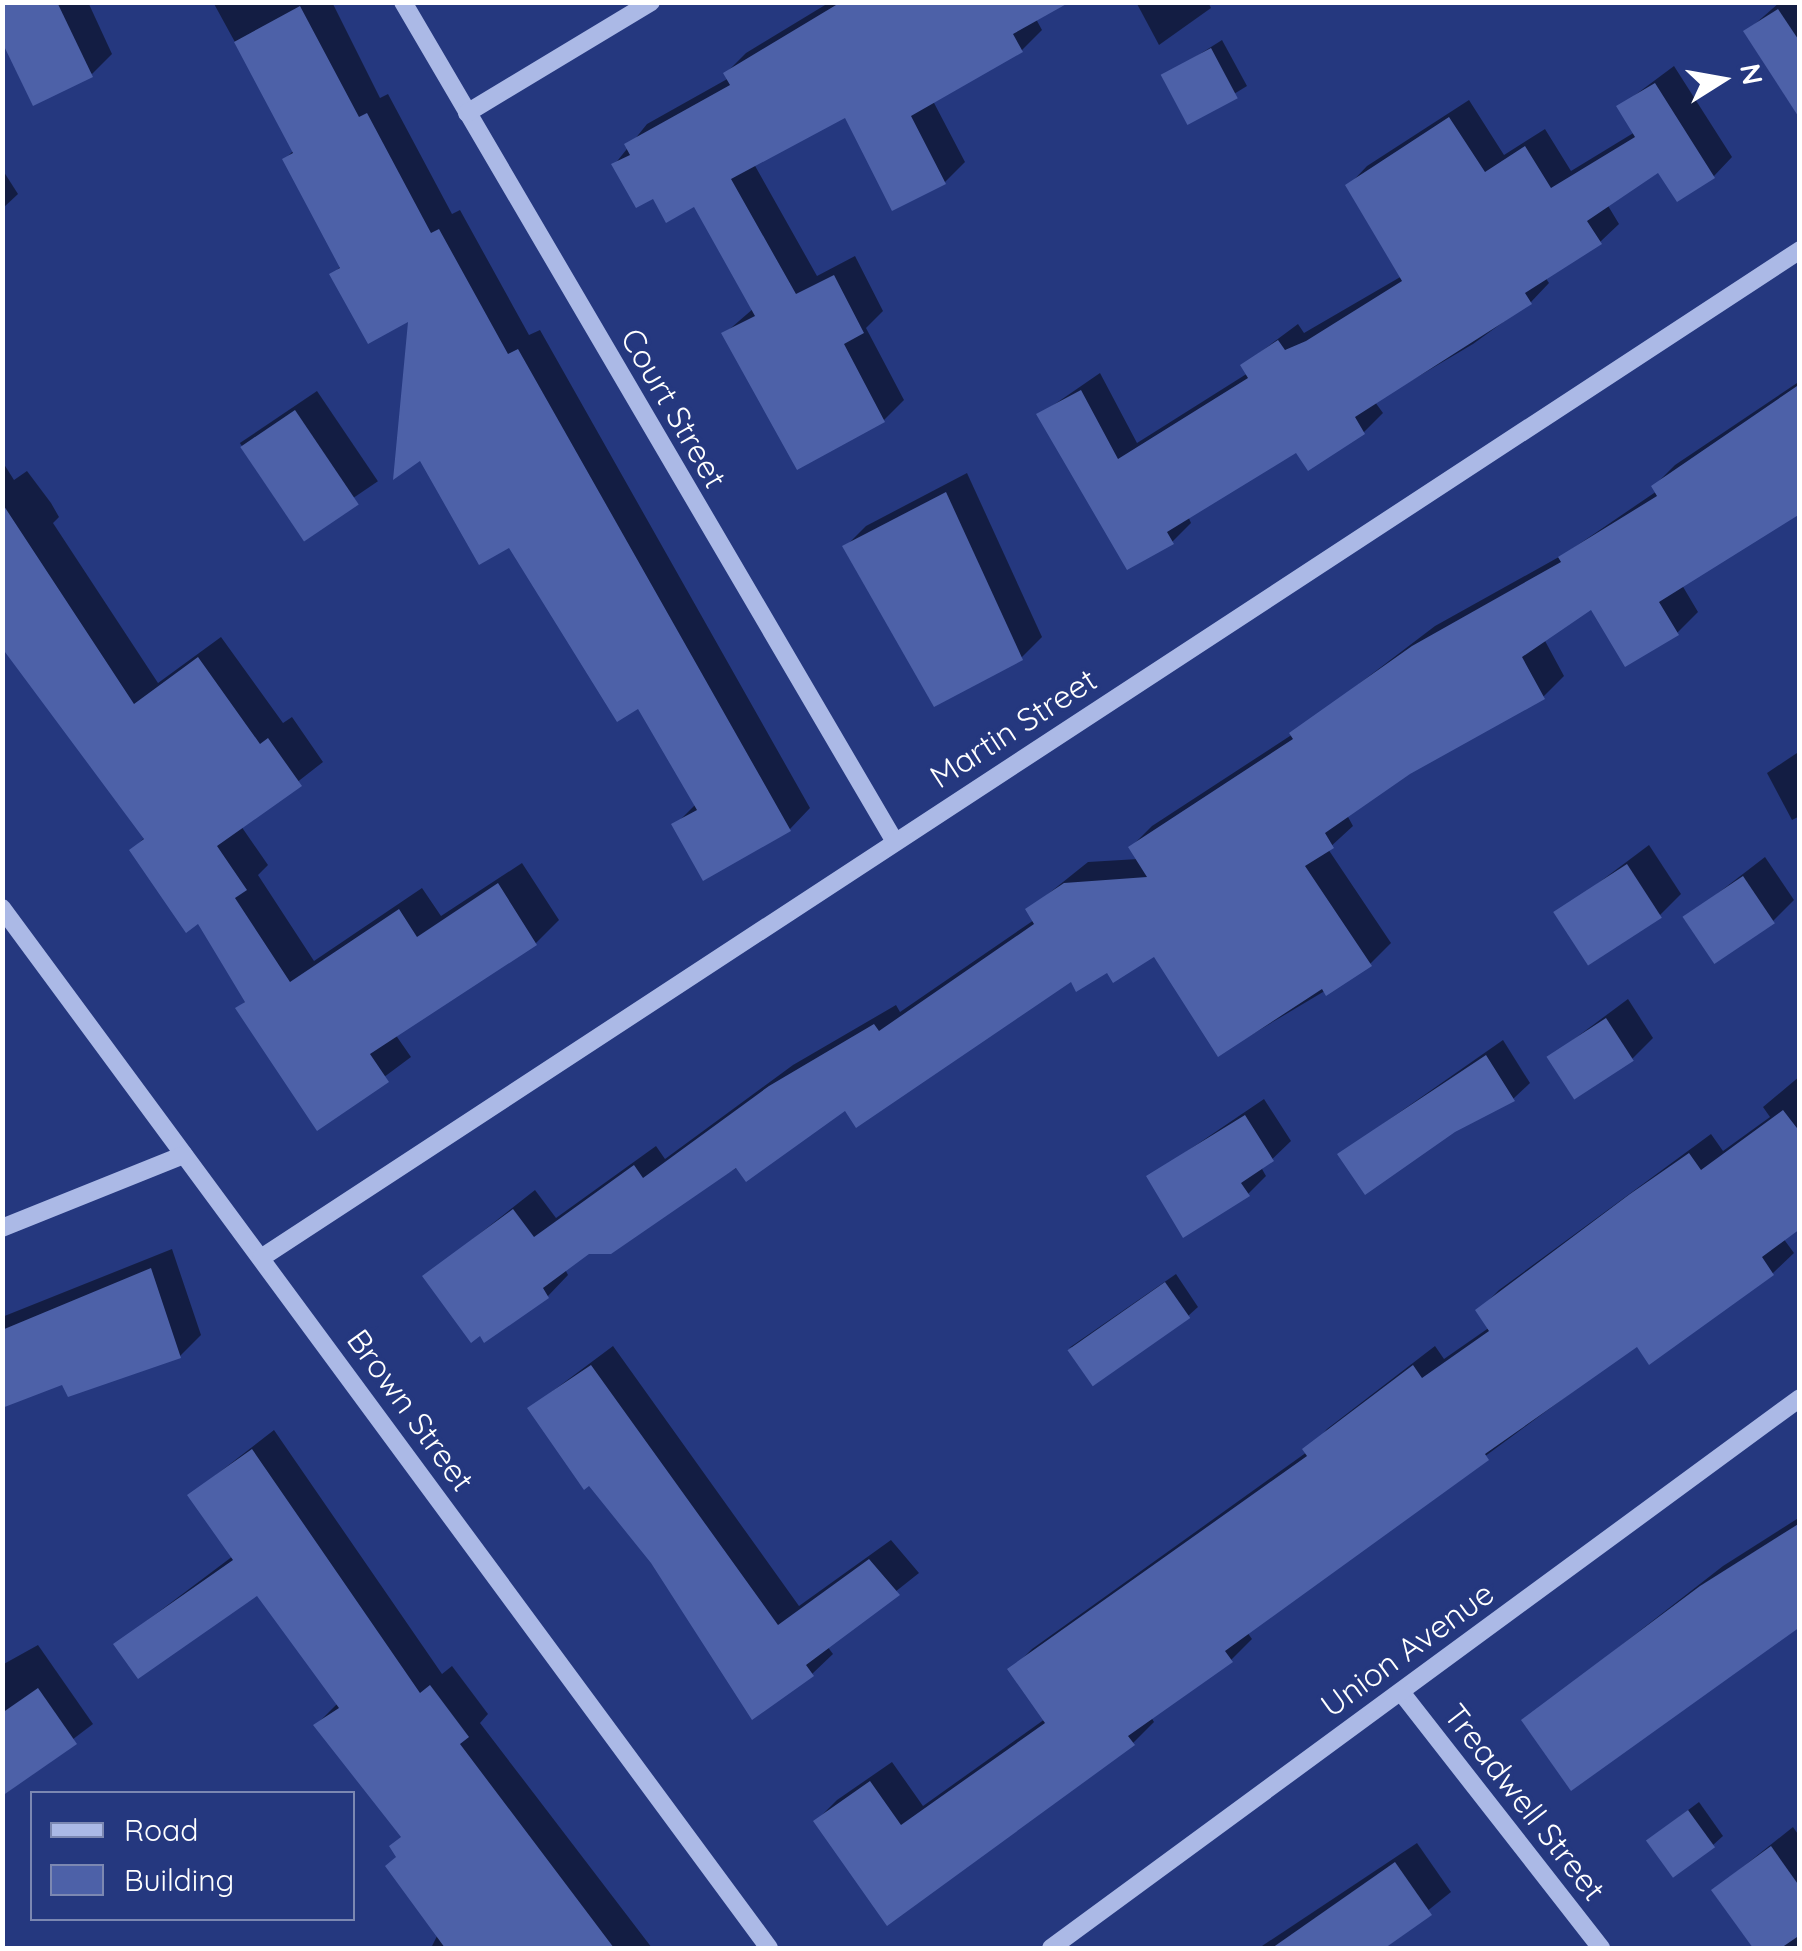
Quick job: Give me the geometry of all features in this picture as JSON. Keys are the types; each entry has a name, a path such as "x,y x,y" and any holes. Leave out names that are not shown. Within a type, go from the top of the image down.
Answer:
{"street":[{"name":"Court Street","path":"402,2 895,842"},
{"path":"467,113 651,2"},
{"name":"Martin Street","path":"261,1258 1800,250"},
{"name":"Brown Street","path":"2,908 769,1948"},
{"path":"2,1228 184,1155"},
{"name":"Union Avenue","path":"1051,1948 1800,1398"},
{"name":"Treadwell Street","path":"1401,1692 1601,1948"}],"building":[{"path":"2,2 57,2 93,77 33,106 2,42"},
{"path":"841,2 1070,2 1013,34 1023,52 911,116 946,184 892,211 845,118 731,179 796,294 834,275 864,333 844,344 885,422 797,470 721,333 755,316 694,207 666,223 653,199 636,208 611,164 630,155 624,144 730,85 723,73"},
{"path":"300,6 359,117 367,113 431,233 439,229 508,354 518,349 791,831 703,881 671,824 697,810 638,709 617,722 509,548 479,565 420,461 393,480 408,322 368,344 329,274 340,268 282,159 293,153 234,42"},
{"path":"1778,9 1800,42 1800,119 1743,31"},
{"path":"1211,48 1238,98 1187,125 1161,75"},
{"path":"1655,83 1715,178 1677,202 1658,173 1587,221 1602,244 1525,293 1532,304 1355,417 1365,434 1308,471 1296,453 1167,532 1174,544 1127,570 1036,414 1081,390 1118,459 1248,378 1240,365 1278,340 1285,350 1306,341 1402,281 1345,185 1449,117 1485,172 1525,146 1551,188 1635,137 1616,106"},
{"path":"1800,384 1800,514 1659,602 1679,635 1625,667 1591,610 1522,657 1545,699 1410,774 1325,833 1334,848 1305,866 1372,966 1326,996 1322,989 1218,1057 1154,957 1113,983 1107,973 1076,992 1071,982 856,1128 845,1111 746,1182 736,1168 611,1254 589,1254 543,1288 549,1298 484,1343 480,1336 471,1343 422,1276 513,1209 534,1237 634,1165 643,1178 769,1086 874,1024 879,1031 1034,924 1025,909 1064,883 1147,877 1128,847 1293,739 1289,733 1412,646 1561,562 1558,557 1657,496 1651,486"},
{"path":"295,410 359,505 304,541 240,447"},
{"path":"946,492 1023,660 934,707 842,546"},
{"path":"2,503 134,704 198,657 260,744 268,738 302,786 217,846 247,890 235,898 290,982 399,909 417,937 498,883 537,945 370,1054 389,1082 317,1131 235,1008 245,1002 198,924 186,933 129,850 144,839 2,648"},
{"path":"1627,864 1662,918 1588,966 1553,912"},
{"path":"1743,876 1775,923 1714,964 1682,917"},
{"path":"1606,1018 1634,1061 1574,1099 1546,1057"},
{"path":"1486,1055 1515,1101 1455,1132 1365,1195 1337,1154"},
{"path":"1783,1110 1800,1132 1800,1229 1762,1257 1774,1275 1649,1365 1637,1347 1485,1454 1489,1460 1225,1651 1233,1662 1128,1736 1135,1745 887,1926 813,1821 870,1781 901,1825 1045,1723 1007,1669 1307,1456 1302,1449 1413,1365 1422,1378 1489,1331 1475,1310 1630,1194 1689,1153 1701,1170"},
{"path":"1245,1115 1274,1161 1241,1183 1250,1196 1183,1238 1146,1176"},
{"path":"151,1268 181,1358 68,1397 62,1385 2,1408 2,1330"},
{"path":"1165,1282 1190,1318 1093,1386 1068,1350"},
{"path":"591,1365 778,1625 869,1559 900,1595 806,1665 814,1676 752,1720 651,1563 589,1486 584,1490 527,1408"},
{"path":"252,1449 420,1693 430,1685 469,1737 460,1744 614,1948 445,1948 385,1866 396,1857 389,1846 401,1837 313,1725 339,1708 257,1596 138,1679 113,1644 233,1560 187,1495"},
{"path":"1800,1523 1800,1627 1571,1791 1521,1720 1700,1586"},
{"path":"38,1688 77,1744 2,1796 2,1713"},
{"path":"1688,1810 1715,1847 1673,1878 1646,1841"},
{"path":"1771,1846 1800,1887 1800,1935 1781,1948 1753,1948 1711,1890"},
{"path":"1395,1862 1432,1915 1385,1948 1272,1948"}]}
